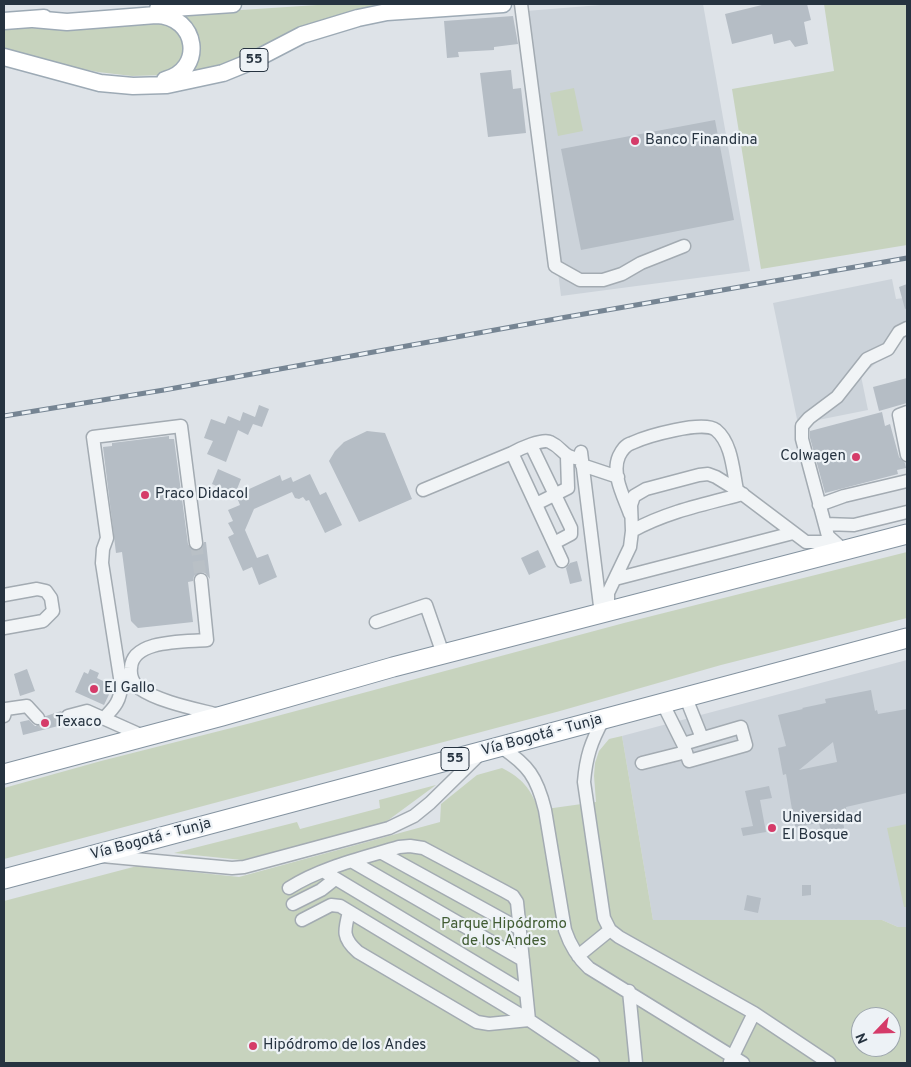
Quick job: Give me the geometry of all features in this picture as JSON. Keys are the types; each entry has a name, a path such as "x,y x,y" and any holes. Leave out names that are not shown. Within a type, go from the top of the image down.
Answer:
{"highway":[{"path":"4,774 222,716 443,654 907,534"},
{"name":"Vía Bogotá - Tunja","path":"4,879 907,638"}],"main road":[{"path":"4,21 142,7 233,4"},
{"name":"55","path":"4,57 100,83 133,86 167,85 223,73 250,62 302,35 358,18 387,12 503,4"},
{"path":"33,19 67,22 163,15 176,20 186,28 192,49 186,67 177,75 165,80 134,81 100,78 36,66"}],"street":[{"path":"521,4 555,266 580,280 603,280 622,274 641,263 684,246"},
{"path":"844,550 828,536 802,439 802,426 809,418 837,397 867,359 888,348 899,332 907,328"},
{"path":"907,412 899,415 907,455"},
{"path":"104,718 120,700 121,684 102,564 103,549 107,538 93,437 180,426 196,544"},
{"path":"632,518 619,486 618,458 623,448 632,442 683,428 707,426 714,428 718,432 727,446 740,492"},
{"path":"423,490 544,440 551,442 567,457 581,459 618,477"},
{"path":"531,445 571,528 569,536 554,543"},
{"path":"512,453 562,561"},
{"path":"536,504 568,488 567,457"},
{"path":"581,459 604,613"},
{"path":"604,613 608,593 630,547 632,531 631,505 634,496 646,489 708,474 740,492 806,542 823,542 844,550"},
{"path":"819,505 844,496 907,481"},
{"path":"632,531 648,522 740,492"},
{"path":"825,524 854,525 907,512"},
{"path":"615,579 793,533"},
{"path":"201,580 207,640 155,645 140,650 130,667 134,684 138,688 150,694 222,716"},
{"path":"4,595 37,589 46,591 51,598 53,611 43,621 4,628"},
{"path":"376,622 426,605 443,654"},
{"path":"121,684 134,684"},
{"path":"686,698 702,738"},
{"path":"642,763 685,748 702,738 740,727 746,745 689,762 685,748 663,704"},
{"path":"4,716 6,709 27,706 38,718"},
{"path":"68,716 87,711 143,736"},
{"path":"603,720 592,739 586,760 584,782 604,918 610,930 619,937 754,1013 829,1063"},
{"path":"95,856 232,868 244,867 389,828 414,816 492,749 518,758 531,773 540,790 565,930 570,944 578,956 589,968 629,991 730,1060 743,1063"},
{"path":"289,888 323,871 399,847 410,846 423,848 504,891 513,896 517,902 529,1020"},
{"path":"382,852 520,929"},
{"path":"353,862 523,960"},
{"path":"323,871 526,993"},
{"path":"293,904 338,880"},
{"path":"336,905 338,880"},
{"path":"302,920 330,905 336,905 529,1020 594,1063"},
{"path":"349,912 345,935 349,944 358,952 477,1022 490,1024 529,1020"},
{"path":"578,956 610,930"},
{"path":"629,991 636,1063"},
{"path":"730,1060 754,1013"}],"shaded area":[{"name":"Banco Finandina","path":"613,4 703,4 750,271 561,296 526,11"},
{"path":"892,279 896,299 904,298 907,312 907,336 861,376 868,410 798,424 773,303"},
{"name":"Universidad El Bosque","path":"907,660 907,927 898,927 882,920 653,920 622,736"}],"green space":[{"path":"332,4 384,4 347,13 244,58 187,77 181,14"},
{"path":"824,4 907,4 907,245 761,269 732,89 834,71"},
{"path":"162,21 178,34 183,51 180,64 164,75 132,76 98,72 36,60 4,50 4,27 53,29"},
{"path":"574,88 583,131 558,136 550,93"},
{"path":"907,552 907,618 721,665 560,711 4,859 4,788 624,623"},
{"name":"Parque Hipódromo de los Andes","path":"622,736 653,920 882,920 898,927 907,927 907,1063 4,1063 4,901 137,866 239,877 440,822 441,804 477,775 502,768 521,780 539,810 596,802 594,776 595,763 599,751 609,739"},
{"path":"436,785 383,824 242,860 174,853 297,822 300,829 380,808 379,800"},
{"path":"907,824 907,907 904,907 887,828"}],"building":[{"path":"766,4 807,4 811,20 804,22 808,44 795,47 790,40 774,44 772,34 732,44 725,14"},
{"path":"513,16 518,44 494,47 494,50 458,52 459,57 447,58 444,21"},
{"path":"511,70 513,89 521,88 526,133 488,137 480,73"},
{"path":"715,120 734,220 581,250 561,149"},
{"path":"907,284 907,308 905,309 899,287"},
{"path":"907,378 907,403 879,411 873,387"},
{"path":"259,405 269,409 262,427 253,424 248,435 238,430 226,462 207,454 213,441 204,438 211,419 225,424 228,416 240,421 243,412 255,417"},
{"name":"Colwagen","path":"882,412 885,426 890,424 899,457 905,463 906,468 897,470 898,474 825,493 810,438 810,431"},
{"path":"367,431 385,433 412,499 359,522 329,461 344,442"},
{"name":"Praco Didacol","path":"169,436 169,439 174,439 188,544 192,550 197,551 206,542 210,579 205,573 200,572 194,576 193,581 188,582 193,622 138,628 131,621 122,552 116,553 103,447 112,446 112,443"},
{"path":"218,469 241,479 235,494 212,484"},
{"path":"310,474 320,495 326,492 342,525 325,533 309,500 306,501 303,497 295,498 292,492 254,509 245,530 257,558 268,554 277,577 259,585 252,567 243,571 228,537 234,534 228,523 233,521 228,510 240,505 236,495 280,475 282,481 291,477 293,482"},
{"path":"538,550 546,567 529,575 521,558"},
{"path":"577,561 582,581 570,584 566,568 570,563"},
{"path":"27,669 35,691 20,696 14,674"},
{"name":"El Gallo","path":"90,669 99,673 97,678 113,686 104,705 75,692 84,672 88,674"},
{"path":"871,690 875,711 877,710 878,714 907,709 907,793 846,807 847,816 842,813 844,828 821,832 819,823 795,827 786,774 783,775 778,748 786,746 778,715 826,703 825,699","holes":["833,742 837,762 799,770"]},
{"name":"Texaco","path":"61,711 60,719 66,724 23,735 20,722 29,720 35,726 40,726 46,721 46,716"},
{"path":"769,786 772,798 760,800 766,832 743,836 741,828 753,826 745,791"},
{"path":"802,885 811,885 811,895 802,896"},
{"path":"747,895 761,898 758,913 744,910"}],"tunnel":[{"path":"196,543 201,580"},
{"path":"38,718 42,723 68,716"}],"railway":[{"path":"4,416 164,390 907,258"}],"place":[{"name":"Banco Finandina","path":"635,141"},
{"name":"Colwagen","path":"856,457"},
{"name":"Praco Didacol","path":"145,495"},
{"name":"El Gallo","path":"94,689"},
{"name":"Texaco","path":"45,723"},
{"name":"Universidad El Bosque","path":"772,828"},
{"name":"Hipódromo de los Andes","path":"253,1046"}]}
